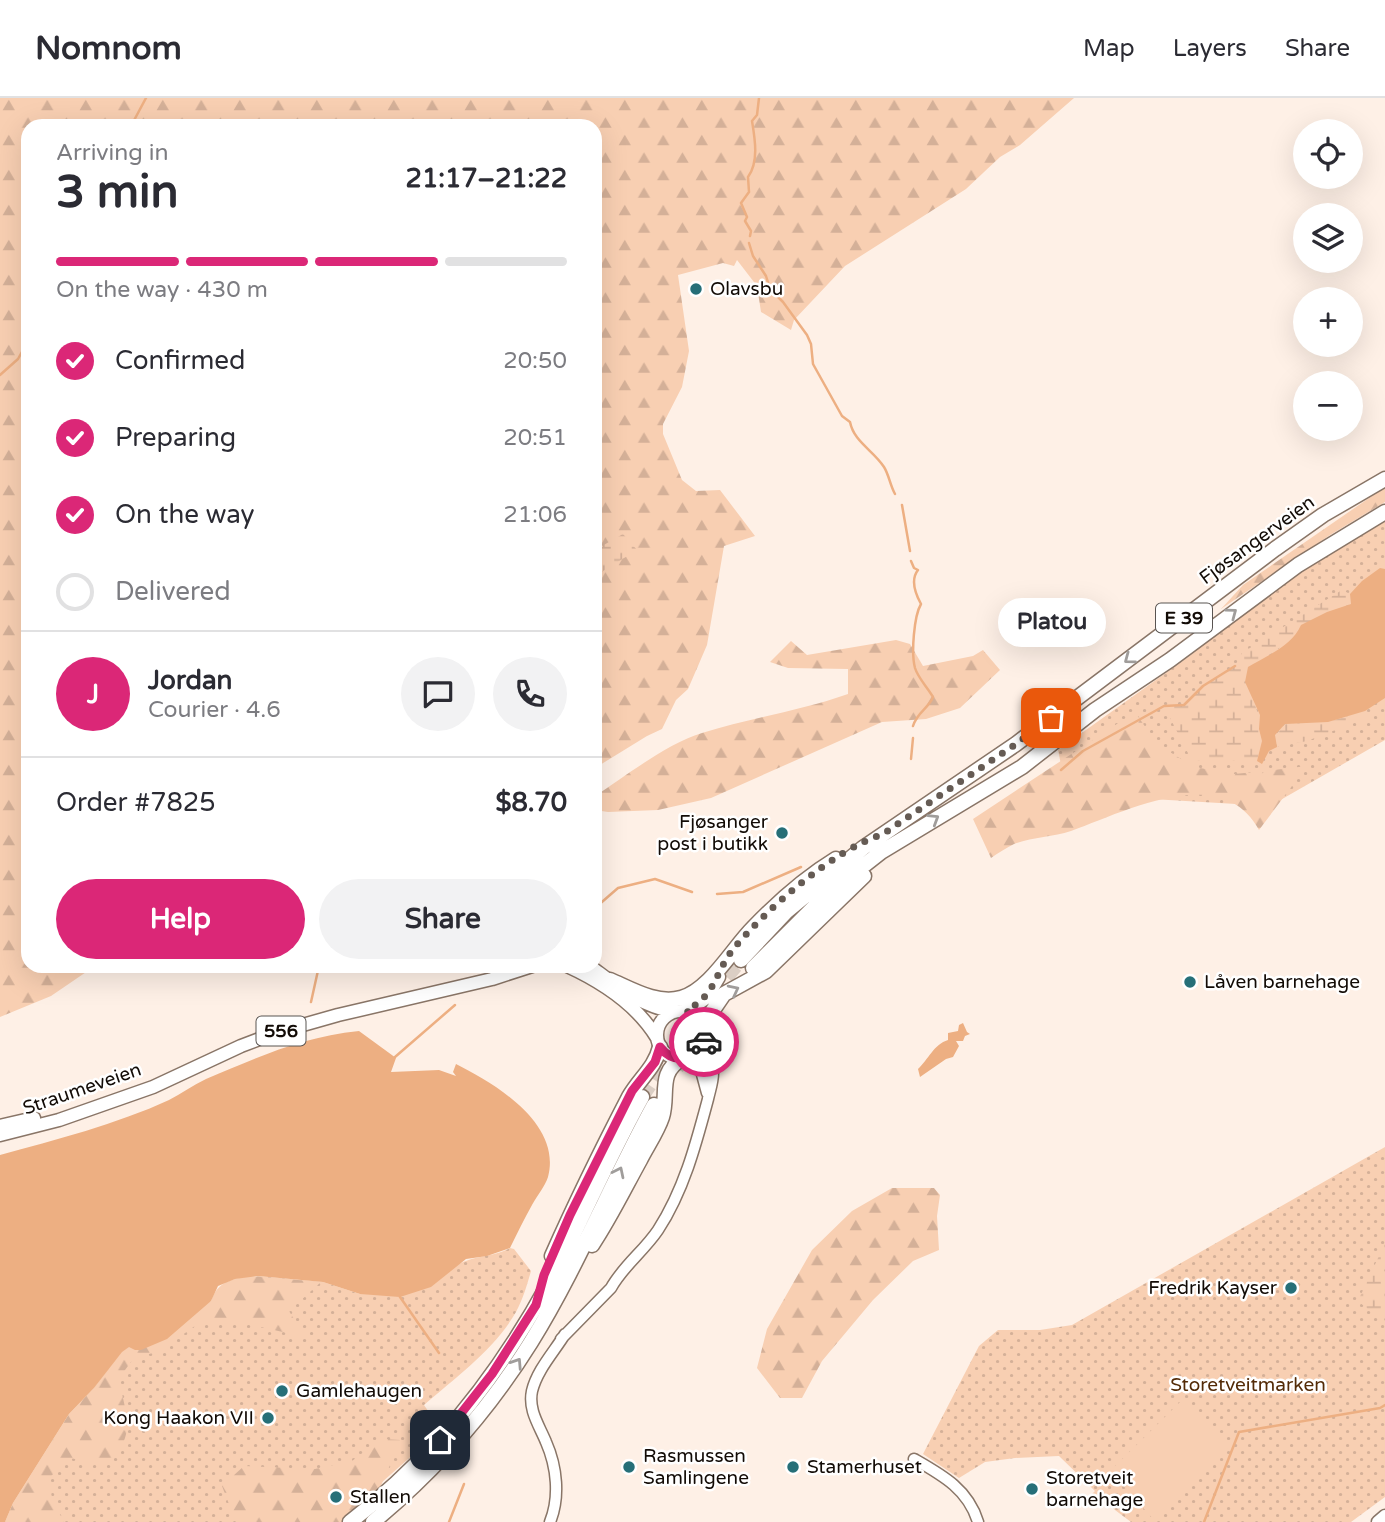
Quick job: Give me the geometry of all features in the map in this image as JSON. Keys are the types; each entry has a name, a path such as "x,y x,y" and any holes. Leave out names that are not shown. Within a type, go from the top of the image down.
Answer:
{"highway":[{"name":"Fjøsangerveien","path":"742,960 769,912 802,883 861,841 883,834 988,764 1275,549 1323,515 1385,479"},
{"name":"E 39","path":"610,980 659,999 679,999 701,988 742,960 864,866 900,841 1023,767 1095,710 1170,660 1298,565 1385,512"},
{"name":"E 39","path":"705,1036 713,1008 724,994 766,971 900,841"},
{"name":"E 39","path":"680,1012 706,997 742,960"},
{"name":"E 39","path":"536,1305 544,1275 570,1215 632,1091 655,1062 659,1043"},
{"name":"E 39","path":"373,1522 420,1481 456,1444 497,1393 532,1341 610,1217 663,1115 665,1078 673,1066 684,1059"},
{"name":"E 39","path":"350,1522 401,1480 454,1424 498,1366 536,1305 648,1101 572,1268 532,1341"}],"main road":[{"name":"Straumeveien","path":"479,980 490,973"},
{"name":"Straumeveien","path":"0,1126 56,1113 175,1074 278,1031 512,973"},
{"path":"579,973 617,995 643,1018 669,1056 684,1059 700,1067 708,1097"},
{"path":"550,1522 555,1505 555,1476 548,1445 531,1411 532,1394 544,1366 580,1311 603,1286 616,1279 665,1219 694,1153 713,1073 700,1020 642,1003 600,973"},
{"name":"E 39","path":"659,1043 661,1022 680,1012"},
{"name":"E 39","path":"684,1059 700,1051 705,1036"},
{"name":"Straumeveien","path":"0,1135 59,1119 153,1087 175,1074"},
{"path":"914,1459 957,1487 968,1500 978,1522"},
{"path":"1378,1522 1385,1516"}],"green space":[{"path":"0,98 1074,98 1020,145 1000,157 966,189 845,266 794,320 791,330 761,312 757,286 737,260 734,266 723,263 678,275 689,351 682,387 663,424 663,434 682,480 696,491 720,490 755,536 724,546 707,645 688,689 676,700 662,729 602,764 602,119 21,119 21,973 85,973 51,996 0,1017"},
{"path":"1385,487 1385,502 1330,535 1221,609 1243,585"},
{"path":"1385,519 1385,740 1270,806 1067,794 1058,750 1188,657 1274,588"},
{"path":"623,534 637,550 602,572 602,546"},
{"path":"1342,590 1350,594 1351,604 1316,619 1261,659 1250,694 1261,727 1257,761 1192,761 1164,706 1184,704 1203,686 1235,666 1242,653"},
{"path":"896,640 910,644 923,666 973,656 983,650 1000,670 960,708 926,719 882,722 711,798 658,810 602,811 602,791 660,752 688,738 848,694 848,669 788,668 770,662 791,641 807,655"},
{"path":"1365,711 1364,719 1307,741 1277,747 1275,736 1285,724 1328,722"},
{"path":"1135,712 1157,744 1194,767 1234,774 1255,772 1260,775 1265,771 1307,766 1259,830 1243,809 1222,798 1198,795 1172,797 1071,831 1014,844 991,858 973,819"},
{"path":"682,1023 693,1030 694,1035 687,1046 682,1047 671,1040 670,1035 677,1024"},
{"name":"Storetveitmarken","path":"1385,1147 1385,1497 1351,1522 1131,1522 1107,1504 1087,1499 1095,1491 1059,1456 985,1462 959,1478 923,1454 979,1346 998,1330 1040,1330 1072,1325"},
{"path":"892,1188 934,1188 940,1195 937,1216 939,1250 913,1261 873,1300 822,1361 802,1398 780,1398 757,1368 767,1329 812,1250 852,1211"},
{"path":"1385,1243 1385,1323 1358,1301"},
{"name":"Gamlehaugen","path":"514,1249 531,1271 523,1297 516,1312 497,1338 474,1362 424,1405 441,1430 381,1483 328,1522 5,1522 94,1388 122,1351 258,1276 323,1282 360,1294"},
{"path":"251,1276 321,1282 289,1311 305,1337 238,1322 199,1323 160,1351 134,1358 119,1378 127,1426 121,1446 114,1456 102,1466 71,1458 49,1478 52,1499 64,1522 5,1522 13,1503 69,1414 94,1388 122,1351 211,1301 226,1282"},
{"path":"1183,1399 1228,1449 1153,1519 1110,1471"},
{"path":"381,1439 401,1440 376,1497 344,1522 236,1522 222,1486 244,1466 315,1469 352,1461"}],"shaded area":[{"path":"1380,568 1385,569 1385,698 1365,711 1328,722 1285,724 1275,735 1277,747 1269,751 1262,764 1257,761 1262,741 1260,715 1245,682 1248,667 1285,645 1301,625 1351,604 1350,594"},
{"path":"963,1023 970,1034 965,1036 963,1041 956,1041 959,1046 953,1057 920,1077 918,1069 935,1049 948,1040 948,1033 958,1031 959,1025"},
{"path":"359,1031 396,1058 391,1072 439,1070 456,1076 453,1072 456,1064 506,1095 536,1123 550,1158 548,1177 510,1248 487,1256 466,1259 431,1287 400,1297 360,1294 323,1282 258,1276 235,1279 218,1286 211,1301 167,1339 141,1350 129,1347 122,1352 94,1388 69,1414 13,1503 5,1522 0,1522 0,1155 128,1117 169,1100 206,1079 281,1049 318,1038"}],"waterway":[{"path":"135,119 146,98"},
{"path":"750,236 751,231 745,221 747,217 741,203 749,192 748,177 754,164 752,121 757,115 759,98"},
{"path":"749,243 770,289 807,335 813,364 842,416 850,422 860,441 880,461 895,494"},
{"path":"0,375 21,354"},
{"path":"902,505 910,551"},
{"path":"911,561 918,570 914,582 921,604 913,644 915,668 933,697 913,726"},
{"path":"1061,770 1083,751 1164,706 1184,705 1203,686 1235,666"},
{"path":"911,759 913,738"},
{"path":"717,894 743,892 801,867"},
{"path":"602,902 618,888 655,879 692,892"},
{"path":"311,1002 317,973"},
{"path":"395,1057 455,1005"},
{"path":"400,1297 439,1353"},
{"path":"1204,1522 1239,1432 1385,1405"},
{"path":"449,1522 464,1484"}],"tunnel":[{"path":"642,1097 698,1012 741,960"},
{"path":"677,1068 711,1019"}],"way so far":[{"path":"704,1042 706,1036 703,1025 696,1016 686,1011 706,997 732,951 769,912 820,869 861,841 883,834 1051,718"}],"place":[{"name":"Olavsbu","path":"696,289"},
{"name":"Platou","path":"1051,718"},
{"name":"Fjøsanger post i butikk","path":"782,833"},
{"name":"Låven barnehage","path":"1190,982"},
{"name":"Fredrik Kayser","path":"1291,1288"},
{"name":"Gamlehaugen","path":"282,1391"},
{"name":"Kong Haakon VII","path":"268,1418"},
{"name":"Rasmussen Samlingene","path":"629,1467"},
{"name":"Stamerhuset","path":"793,1467"},
{"name":"Storetveit barnehage","path":"1032,1489"},
{"name":"Stallen","path":"336,1497"}],"route":[{"path":"440,1440 492,1374 536,1305 544,1275 570,1215 632,1091 655,1062 660,1047 676,1059 691,1058 700,1051 704,1042"}]}
